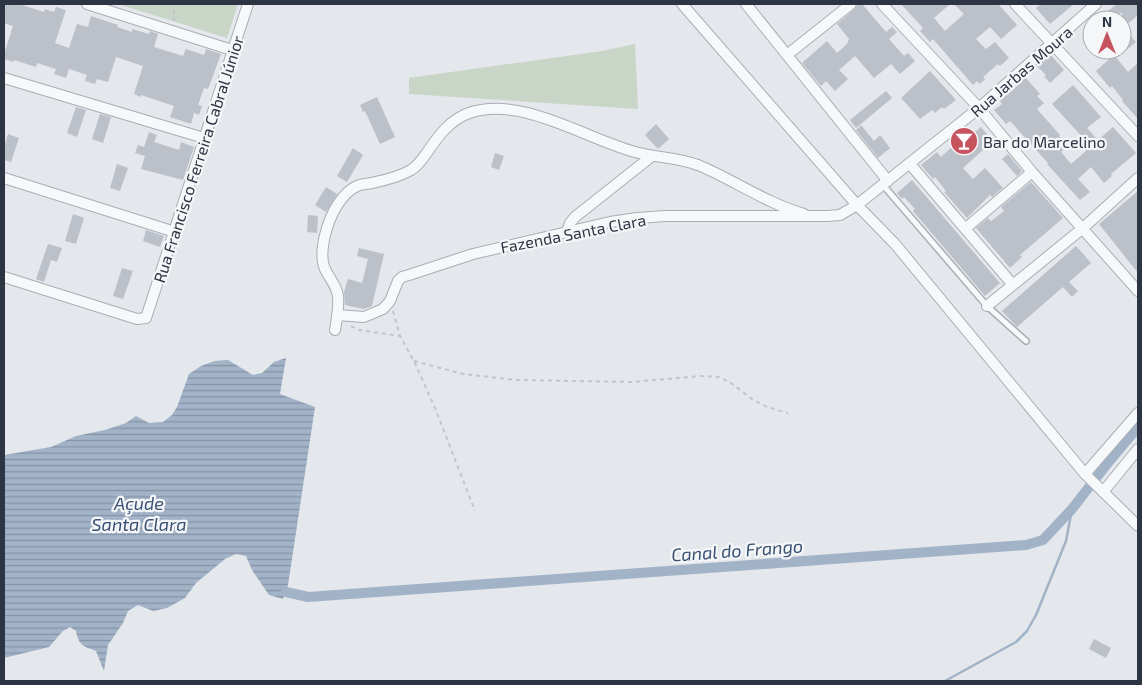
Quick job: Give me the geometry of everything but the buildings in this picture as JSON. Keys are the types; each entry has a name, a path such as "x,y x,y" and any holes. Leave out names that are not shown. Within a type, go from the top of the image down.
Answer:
{"street":[{"path":"86,4 232,50"},
{"name":"Rua Francisco Ferreira Cabral Júnior","path":"4,277 138,319 142,319 148,314 248,4"},
{"path":"682,4 853,208 895,244 1087,476 1138,526"},
{"path":"746,4 885,183"},
{"path":"787,56 851,4"},
{"path":"882,4 979,108 1032,172 1138,291"},
{"path":"1015,4 1138,136"},
{"name":"Rua Jarbas Moura","path":"853,208 979,108 1096,4"},
{"path":"4,78 204,138"},
{"path":"335,330 338,296 336,288 325,270 323,252 327,227 339,203 346,194 358,186 399,176 418,166 440,134 455,119 486,109 503,109 544,118 634,152 680,159 700,166 778,205 815,217"},
{"path":"566,232 575,217 652,156"},
{"path":"910,164 1013,284"},
{"path":"966,228 1032,172"},
{"path":"4,178 174,232"},
{"path":"987,306 1083,228 1138,178"},
{"name":"Fazenda Santa Clara","path":"390,301 398,281 402,278 473,254 610,222 646,217 815,217 840,215 853,208"},
{"path":"337,315 364,317 383,310 390,301"},
{"path":"1087,476 1138,413"},
{"path":"1101,490 1138,449"}],"lane":[{"path":"885,183 987,306 1026,341"}],"path":[{"path":"174,4 174,31"},
{"path":"390,301 400,336 414,361 435,408 475,511"},
{"path":"351,326 366,331 400,336"},
{"path":"414,361 463,374 517,380 632,382 701,376 719,377 766,407 788,412"}],"green space":[{"path":"118,4 238,4 227,38"},
{"path":"635,44 638,109 409,94 409,78 602,51"}],"water":[{"name":"Açude Santa Clara","path":"286,358 280,394 315,407 288,585 283,599 269,595 252,570 246,556 236,554 225,559 196,583 185,598 167,608 153,611 138,605 128,611 123,623 108,645 104,671 96,651 82,645 76,631 70,627 63,631 49,647 4,658 4,455 51,447 76,436 126,423 136,416 149,423 163,422 172,415 177,407 189,374 201,366 215,361 228,360 253,375 262,373 274,362"}],"waterway":[{"name":"Canal do Frango","path":"286,592 308,597 1026,545 1043,540 1072,509 1138,427"},
{"path":"945,681 1016,642 1027,631 1036,615 1066,541 1072,509"}],"place":[{"name":"Bar do Marcelino","path":"964,141"}]}
